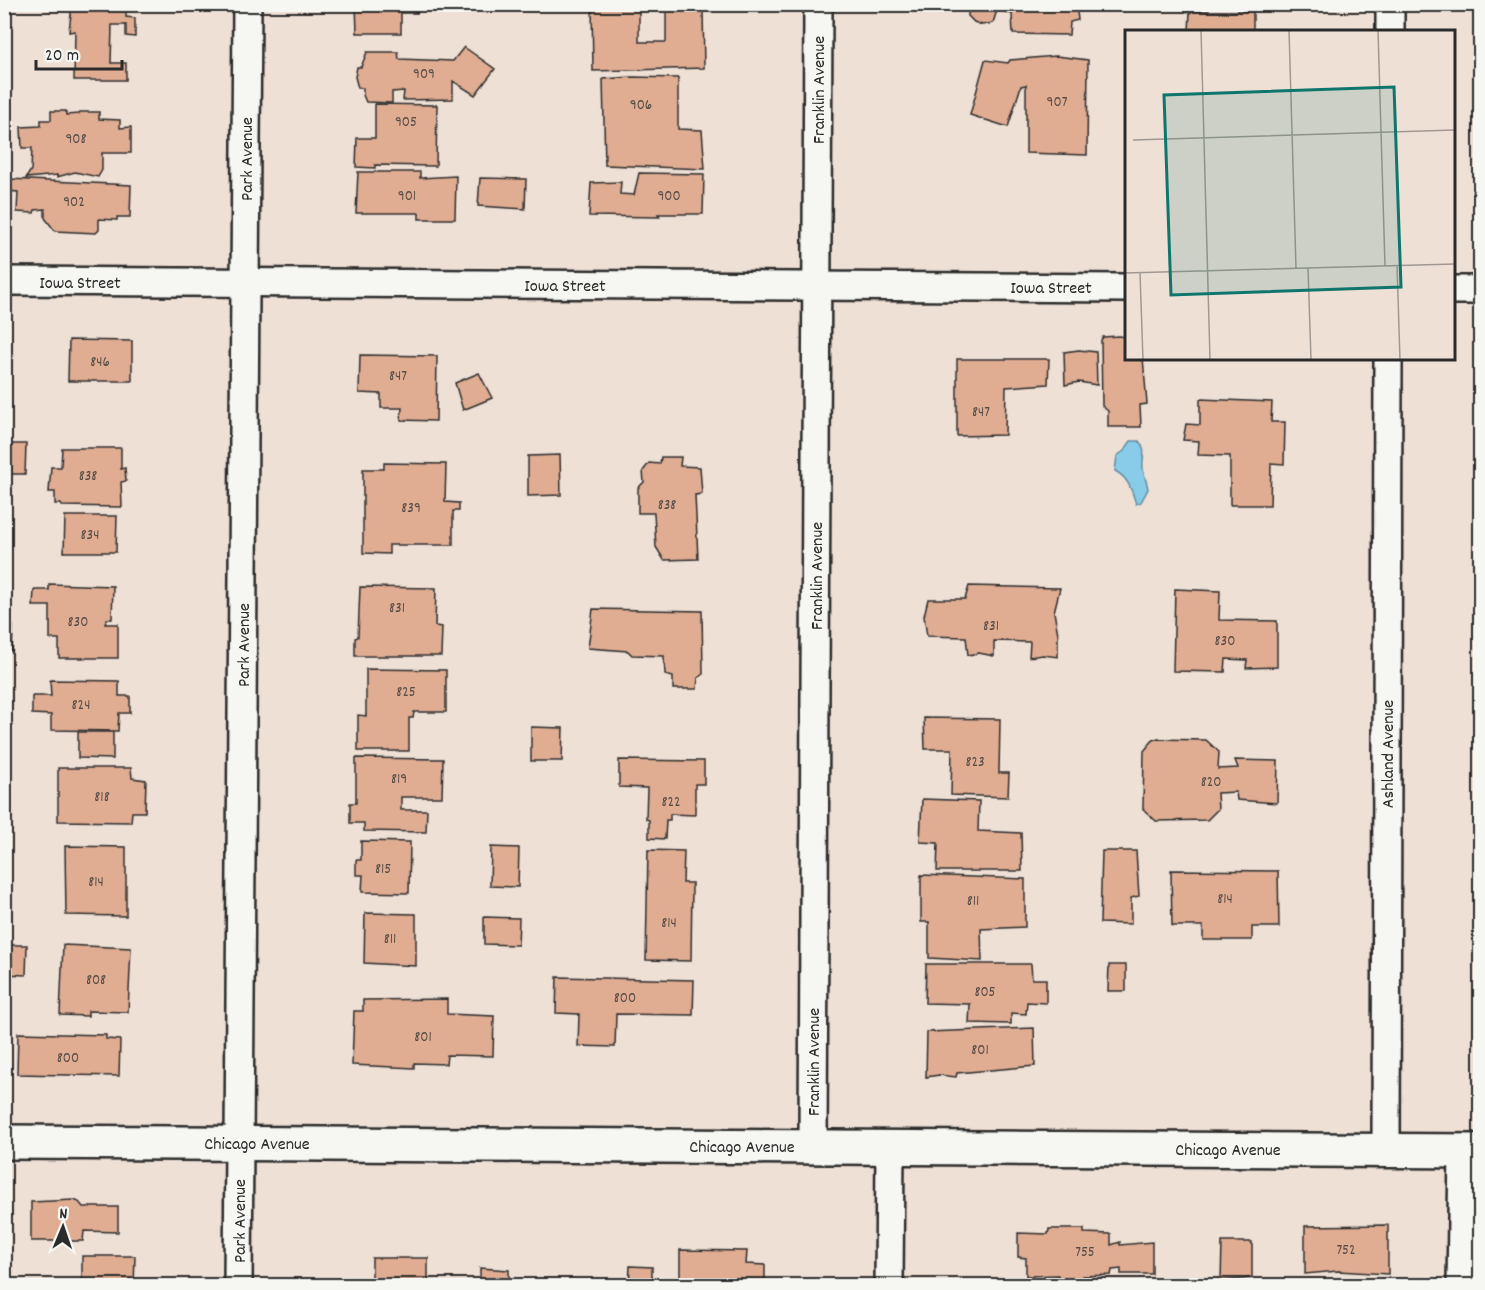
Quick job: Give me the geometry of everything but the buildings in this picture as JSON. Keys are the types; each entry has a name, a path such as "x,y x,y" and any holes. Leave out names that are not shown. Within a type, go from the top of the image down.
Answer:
{"main road":[{"name":"Chicago Avenue","path":"4,1142 1472,1151"}],"street":[{"name":"Park Avenue","path":"238,1286 247,4"},
{"name":"Franklin Avenue","path":"813,1147 819,4"},
{"path":"1390,4 1390,30"},
{"name":"Iowa Street","path":"4,281 1125,288"},
{"path":"1455,290 1480,290"},
{"name":"Ashland Avenue","path":"1386,1150 1388,360"},
{"path":"889,1286 890,1147"},
{"path":"1461,1286 1472,1151"}],"water":[{"path":"1131,441 1139,441 1143,448 1143,469 1148,489 1141,502 1136,504 1127,481 1115,471 1117,456"}]}
